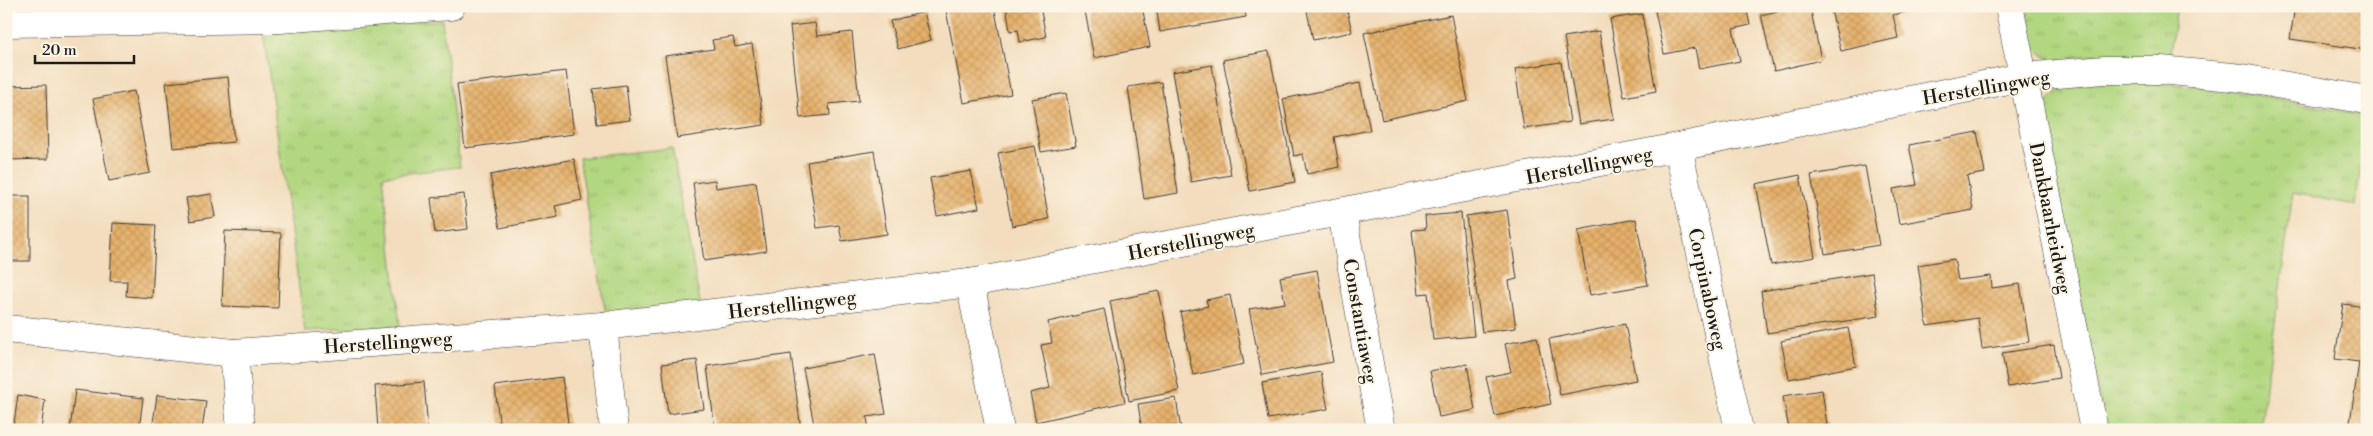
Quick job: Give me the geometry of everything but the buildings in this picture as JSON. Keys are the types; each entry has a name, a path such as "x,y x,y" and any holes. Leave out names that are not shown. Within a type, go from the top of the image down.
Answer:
{"street":[{"path":"6,23 280,19 450,6"},
{"name":"Dankbaarheidweg","path":"2008,6 2094,430"},
{"name":"Herstellingweg","path":"6,329 234,353 603,326 970,283 1342,213 2023,77 2104,70 2161,70 2242,78 2367,100"},
{"name":"Corpinaboweg","path":"1678,147 1739,430"},
{"name":"Constantiaweg","path":"1342,213 1381,430"},
{"path":"970,283 1000,430"},
{"path":"603,326 614,430"},
{"path":"234,353 241,430"}],"green space":[{"path":"6,6 272,6 6,8"},
{"path":"2020,6 2177,6 2169,60 2095,55 2050,60 2032,43"},
{"path":"442,20 460,167 383,176 400,326 305,331 263,32"},
{"path":"2106,80 2222,88 2367,116 2367,130 2355,205 2293,193 2260,430 2106,430 2043,118 2049,100 2061,88"},
{"path":"672,148 701,308 606,316 579,158"}]}
